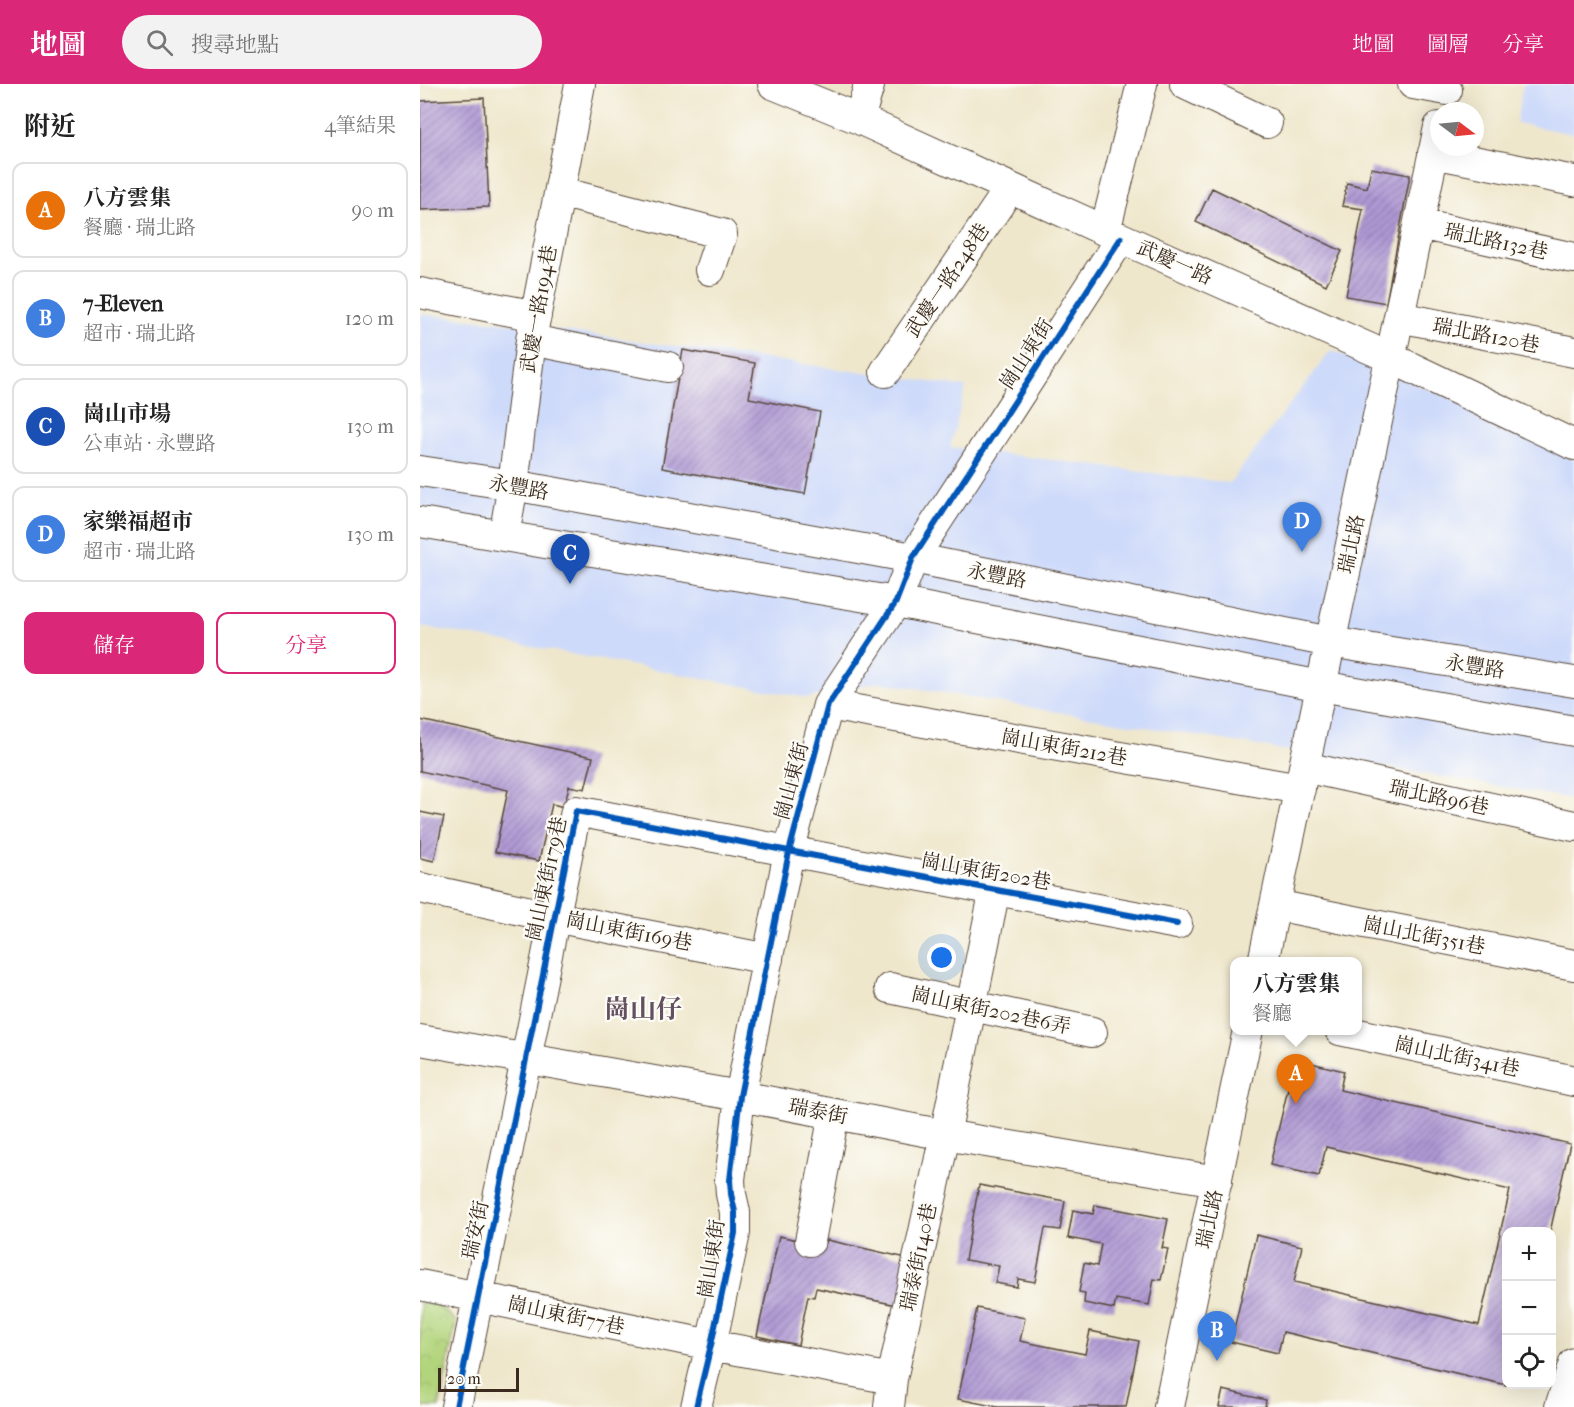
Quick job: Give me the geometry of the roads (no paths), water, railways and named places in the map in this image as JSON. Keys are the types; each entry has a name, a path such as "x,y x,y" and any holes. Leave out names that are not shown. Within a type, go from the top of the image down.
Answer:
{"street":[{"name":"武慶一路194巷","path":"504,536 513,486 533,328 580,84"},
{"name":"武慶一路","path":"773,84 859,119 1391,358 1574,445"},
{"path":"859,119 868,84"},
{"name":"崗山東街","path":"696,1407 735,1233 735,1212 730,1180 740,1096 789,852 828,705 896,602 913,558 1113,235 1142,84"},
{"path":"1185,84 1267,123"},
{"path":"1413,84 1446,95"},
{"path":"1484,154 1574,181"},
{"name":"瑞北路","path":"1264,957 1433,156"},
{"name":"武慶一路248巷","path":"885,372 1010,188"},
{"path":"560,192 722,234 710,270"},
{"name":"瑞北路132巷","path":"1419,224 1574,258"},
{"path":"420,293 668,367"},
{"name":"瑞北路120巷","path":"1399,317 1574,352"},
{"name":"永豐路","path":"420,471 913,558 1330,642 1574,682"},
{"path":"420,522 896,602 1321,686 1574,730"},
{"name":"崗山東街212巷","path":"828,705 1302,778"},
{"name":"瑞北路96巷","path":"1302,778 1574,826"},
{"name":"崗山東街179巷","path":"527,1059 576,811 789,852"},
{"name":"崗山東街202巷","path":"789,852 1177,924"},
{"name":"崗山東街169巷","path":"420,888 768,958"},
{"name":"崗山東街202巷","path":"945,1135 995,890"},
{"name":"崗山北街351巷","path":"1275,904 1574,965"},
{"name":"崗山東街202巷6弄","path":"890,988 1092,1032"},
{"name":"瑞北路","path":"1169,1407 1247,1035"},
{"name":"崗山北街341巷","path":"1362,1035 1574,1080"},
{"name":"瑞泰街","path":"420,1040 740,1096 945,1135 1217,1181"},
{"name":"瑞安街","path":"456,1407 527,1059"},
{"path":"810,1241 834,1114"},
{"name":"瑞泰街140巷","path":"711,1345 890,1393 945,1135"},
{"name":"崗山東街77巷","path":"420,1285 711,1345"}],"place":[{"name":"家樂福超市","path":"1302,552"},
{"name":"崗山市場","path":"570,584"},
{"name":"八方雲集","path":"1296,1104"},
{"name":"7-Eleven","path":"1217,1361"}],"district":[{"name":"崗山仔","path":"643,1009"}]}
